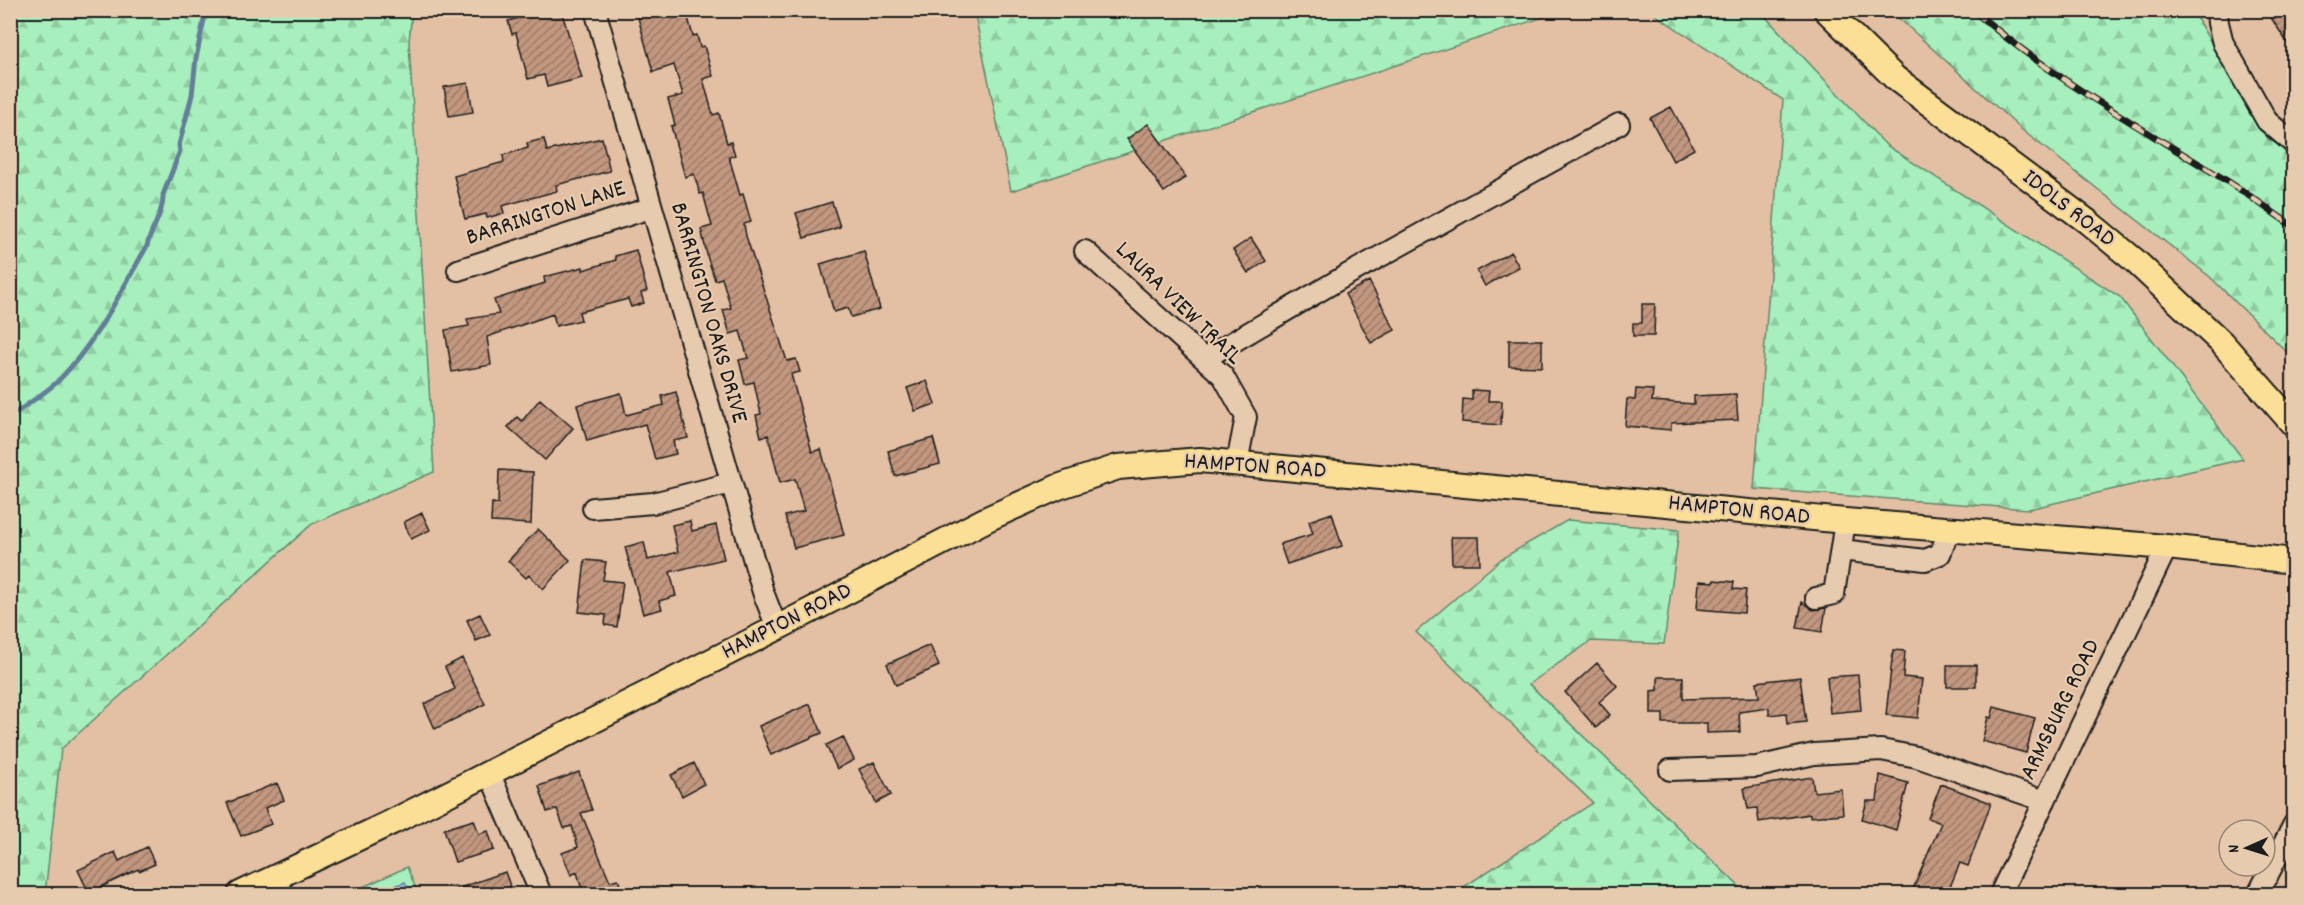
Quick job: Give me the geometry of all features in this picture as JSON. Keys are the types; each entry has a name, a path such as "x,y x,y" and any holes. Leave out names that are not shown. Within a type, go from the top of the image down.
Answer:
{"main road":[{"name":"IDOLS ROAD","path":"1826,10 1895,78 2088,222 2134,260 2222,343 2294,425"},
{"name":"HAMPTON ROAD","path":"240,894 279,886 392,822 777,628 987,519 1058,486 1118,467 1200,460 1845,521 2290,558"}],"street":[{"name":"BARRINGTON OAKS DRIVE","path":"595,10 650,208 763,592 777,628"},
{"path":"2217,10 2223,43 2267,121 2294,144"},
{"path":"1204,359 1355,271 1619,124"},
{"name":"BARRINGTON LANE","path":"458,270 650,208"},
{"name":"LAURA VIEW TRAIL","path":"1085,251 1223,376 1246,417 1237,463"},
{"path":"593,508 653,503 731,483"},
{"path":"1816,598 1834,594 1845,521"},
{"path":"1842,550 1925,560 1940,554 1950,529"},
{"name":"ARMSBURG ROAD","path":"2000,894 2167,547"},
{"path":"1670,770 1757,767 1814,754 1881,750 1917,757 2045,801"},
{"path":"489,772 542,894"},
{"path":"2258,894 2289,845 2294,824"}],"green space":[{"path":"974,10 1562,11 1011,191"},
{"path":"2178,10 2193,12 2268,139 2293,153 2293,358 2209,276 2022,130 1891,11"},
{"path":"10,11 412,11 409,42 434,472 312,524 61,749 45,894 10,894"},
{"path":"1650,11 1760,11 1886,145 2120,297 2243,459 2029,509 1754,489 1783,100"},
{"path":"1568,520 1679,530 1664,644 1591,641 1529,684 1747,894 1453,894 1593,803 1416,632 1501,559"},
{"path":"407,867 418,894 366,894 363,887"}],"water":[{"path":"405,882 410,894 374,894"}],"building":[{"path":"513,10 561,10 582,78 547,87 544,75 528,79 516,33 512,34 508,21 516,19"},
{"path":"636,10 686,10 693,36 697,35 700,47 704,46 713,76 703,79 713,115 719,113 727,143 731,142 735,155 729,157 751,222 744,224 746,236 787,361 796,359 800,372 791,374 812,452 821,449 844,535 794,548 785,516 804,511 795,479 780,483 768,435 761,437 756,415 761,414 754,382 745,384 739,360 748,358 740,331 730,334 723,310 731,308 722,278 715,280 708,259 701,229 712,226 703,193 700,194 694,174 685,177 671,126 675,125 668,99 683,95 674,65 653,72"},
{"path":"2266,10 2294,10 2294,53"},
{"path":"468,83 473,112 449,116 444,87"},
{"path":"1671,107 1694,149 1673,161 1650,118"},
{"path":"1148,124 1186,177 1164,192 1127,139"},
{"path":"602,138 610,171 556,185 557,191 502,206 504,213 487,218 486,214 465,219 454,176 504,162 503,155 528,148 527,143 544,139 547,151"},
{"path":"832,202 840,227 804,238 796,213"},
{"path":"1251,238 1266,261 1248,273 1233,250"},
{"path":"636,250 647,291 641,293 644,303 631,307 628,299 579,312 581,320 556,326 553,314 487,337 491,365 452,372 445,330 469,326 467,319 499,314 494,300 545,283 544,277 583,267 583,270 616,260 615,256"},
{"path":"864,251 880,309 851,317 848,308 834,312 820,264"},
{"path":"1511,252 1519,267 1485,286 1477,271"},
{"path":"1369,281 1395,330 1371,343 1345,294"},
{"path":"1642,304 1655,304 1654,336 1633,336 1633,323 1642,323"},
{"path":"1509,340 1542,340 1542,367 1509,366"},
{"path":"927,381 935,404 915,411 907,388"},
{"path":"1636,389 1653,390 1652,401 1694,404 1694,396 1736,394 1738,420 1671,423 1671,430 1625,426 1627,399 1635,400"},
{"path":"1472,390 1489,391 1488,401 1502,401 1501,425 1462,422 1463,399 1472,400"},
{"path":"676,392 688,438 673,441 676,454 655,459 645,424 587,441 577,405 621,393 626,415 664,405 662,396"},
{"path":"540,399 573,428 545,460 508,427 517,417 522,421"},
{"path":"933,438 940,464 895,476 888,451"},
{"path":"499,470 533,472 531,524 491,522 492,503 498,504"},
{"path":"422,513 430,530 411,539 404,522"},
{"path":"1332,513 1342,546 1287,564 1280,544 1313,534 1309,521"},
{"path":"690,521 692,531 716,525 724,559 670,572 676,596 659,601 662,609 643,614 625,547 644,542 648,560 678,552 672,525"},
{"path":"538,529 570,560 543,589 529,575 526,578 508,561"},
{"path":"1451,537 1479,537 1480,564 1452,564"},
{"path":"585,560 606,562 603,580 623,582 617,627 605,625 606,615 579,612"},
{"path":"1714,580 1734,582 1733,589 1746,590 1744,613 1697,609 1699,581 1714,582"},
{"path":"1802,602 1813,610 1826,608 1822,632 1797,628"},
{"path":"480,614 490,635 476,641 467,620"},
{"path":"930,645 939,666 896,685 887,664"},
{"path":"1893,650 1905,651 1903,677 1922,679 1918,718 1886,715"},
{"path":"462,658 485,704 435,729 424,704 455,689 445,667"},
{"path":"1597,663 1617,686 1599,702 1610,715 1596,728 1565,692"},
{"path":"1947,665 1976,665 1976,687 1947,687"},
{"path":"1858,675 1861,710 1830,713 1827,677"},
{"path":"1658,677 1683,677 1683,699 1759,697 1757,682 1800,677 1806,722 1787,724 1786,713 1769,715 1769,708 1739,712 1740,732 1707,733 1707,723 1663,723 1663,714 1651,714 1651,691 1658,690"},
{"path":"810,704 822,733 771,755 759,726"},
{"path":"1994,707 2035,718 2026,753 1982,741 1988,717 1991,718"},
{"path":"843,737 854,760 837,769 826,745"},
{"path":"874,762 891,795 876,803 859,769"},
{"path":"694,763 704,784 682,796 671,775"},
{"path":"579,772 592,810 581,813 610,881 618,879 623,894 578,894 578,891 582,890 577,872 571,875 562,853 578,847 572,826 564,828 557,809 547,812 539,786"},
{"path":"1880,775 1908,783 1896,830 1862,819 1867,801 1877,801"},
{"path":"1812,777 1814,792 1841,789 1843,814 1810,817 1810,814 1759,822 1757,808 1748,809 1744,788"},
{"path":"277,783 284,800 265,808 271,824 241,836 227,803"},
{"path":"1941,784 1991,803 1968,866 1960,863 1947,894 1911,894 1941,823 1928,818"},
{"path":"474,820 479,834 488,831 494,850 455,862 444,829"},
{"path":"147,847 155,864 139,871 138,869 89,893 78,870 115,852 119,861"},
{"path":"505,872 513,894 448,894 448,892"}],"waterway":[{"path":"10,417 53,386 72,366 107,316 147,246 180,151 179,145 192,95 196,58 206,10"}],"railway":[{"path":"1973,10 2063,79 2231,184 2294,227"}]}
